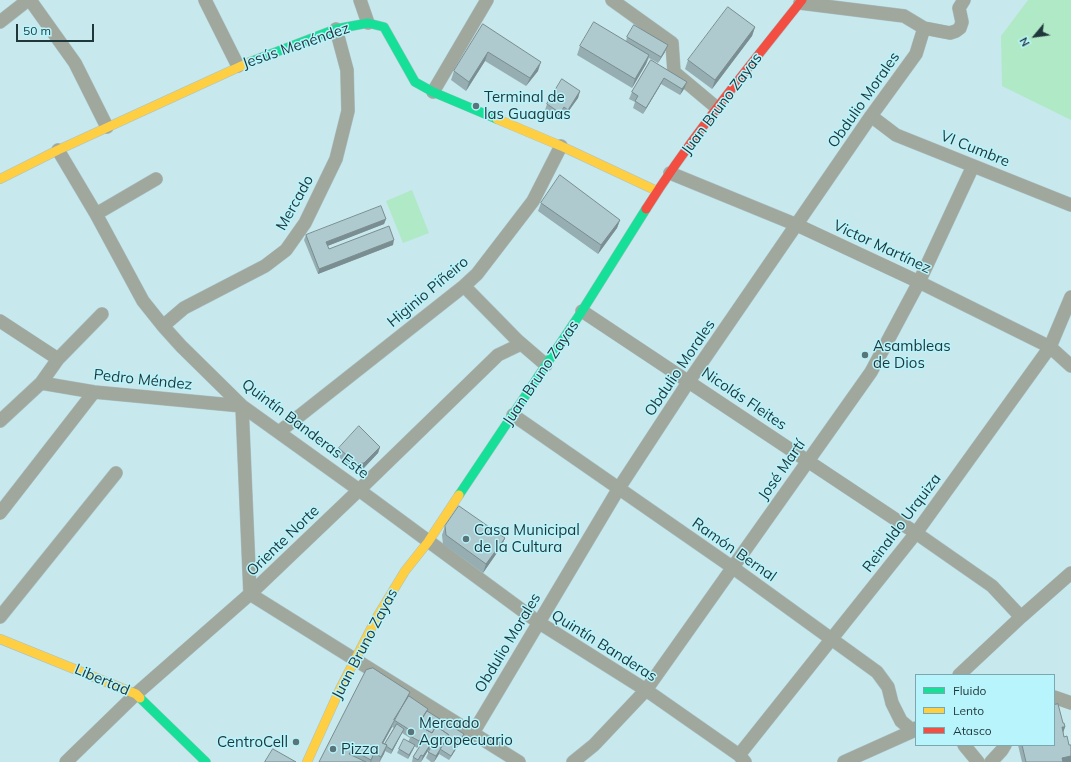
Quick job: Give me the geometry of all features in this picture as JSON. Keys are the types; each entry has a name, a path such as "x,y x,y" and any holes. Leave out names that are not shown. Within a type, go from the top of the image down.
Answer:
{"street":[{"path":"0,22 29,0 75,63 107,127"},
{"path":"205,0 238,66"},
{"path":"360,0 368,23"},
{"path":"433,92 487,0"},
{"path":"612,0 672,43 674,72 717,108"},
{"path":"801,1 904,16 924,28 950,33 960,28 962,22 959,10 962,2"},
{"name":"Juan Bruno Zayas","path":"307,762 327,718 375,622 405,571 428,542 582,311 657,191 717,108 801,1"},
{"name":"Jesús Menéndez","path":"0,179 58,150 238,66 336,29 368,23 384,27 415,82 433,92 561,146 657,191"},
{"name":"Obdulio Morales","path":"473,733 619,488 871,116 916,54 924,28"},
{"name":"Mercado","path":"163,326 184,308 265,266 286,250 304,223 336,160 348,111 347,70 336,29"},
{"name":"VI Cumbre","path":"871,116 896,135 1071,205"},
{"name":"Higinio Piñeiro","path":"278,432 464,286 477,274 534,201 561,146"},
{"name":"Quintín Banderas Este","path":"58,150 96,214 143,301 181,346 242,406 359,490 428,542"},
{"name":"José Martí","path":"573,762 594,745 646,690 872,372 919,282 973,166"},
{"name":"Victor Martínez","path":"670,173 797,225 919,282 1050,348 1071,366"},
{"path":"96,214 156,179"},
{"path":"464,286 522,344 546,365"},
{"name":"Reinaldo Urquiza","path":"742,758 831,640 916,533 1050,348 1071,297"},
{"name":"Nicolás Fleites","path":"582,311 916,533 992,586 1021,617"},
{"path":"0,421 41,383 58,360 102,314"},
{"path":"0,321 58,360"},
{"name":"Oriente Norte","path":"73,759 136,694 250,594 498,356 522,344"},
{"name":"Pedro Méndez","path":"41,383 94,392 242,406"},
{"path":"0,513 94,392"},
{"path":"242,406 250,594 355,661 520,762"},
{"name":"Ramón Bernal","path":"513,414 877,672 888,687 892,703 901,721 915,730"},
{"path":"0,617 116,473"},
{"name":"Quintín Banderas","path":"428,542 538,622 646,690 742,758"},
{"path":"960,674 1071,573"},
{"name":"Libertad","path":"0,639 136,694 206,762"},
{"path":"1055,698 1071,702"},
{"path":"844,762 915,730"},
{"path":"965,746 978,762"},
{"path":"991,762 1004,746"}],"green space":[{"path":"1028,0 1071,0 1071,120 1002,86 1001,36"},
{"path":"412,190 429,233 403,243 386,201"}],"building":[{"path":"728,7 755,27 715,80 688,60"},
{"path":"594,22 649,55 635,79 580,46"},
{"path":"483,24 541,62 530,78 488,52 469,82 454,71"},
{"path":"634,25 668,45 661,57 627,37"},
{"path":"651,60 687,82 682,89 664,78 646,108 635,101 638,96 632,92"},
{"path":"562,79 580,91 568,110 564,107 560,113 547,104"},
{"path":"560,175 620,220 601,245 541,203"},
{"path":"381,206 386,219 326,242 329,249 389,226 394,240 319,269 306,235"},
{"path":"359,426 380,447 364,463 356,464 339,448"},
{"name":"Casa Municipal de la Cultura","path":"459,506 505,538 486,564 446,535 445,526"},
{"path":"373,668 410,692 382,743 387,745 381,757 374,753 371,760 352,750 349,754 366,762 319,762 366,670"},
{"name":"Mercado Agropecuario","path":"409,696 428,709 420,722 425,725 423,728 432,733 436,726 449,735 436,756 428,752 434,743 432,742 423,756 421,755 418,760 413,757 425,738 423,736 419,741 410,736 413,732 394,720"},
{"path":"1058,704 1064,723 1065,727 1062,727 1064,737 1067,736 1069,745 1071,745 1071,756 1062,758 1063,762 1026,762 1022,746 1055,746 1055,705"},
{"path":"427,711 464,734 451,756 440,749 449,735 436,726 432,733 423,728 425,725 420,722"},
{"path":"397,724 404,729 392,750 385,744"},
{"path":"404,739 415,745 409,755 399,749"},
{"path":"273,749 296,762 265,762"}],"traffic: fast":[{"path":"250,62 336,29 368,23 384,27 415,82 433,92 497,119"},
{"path":"459,495 582,311 646,209"},
{"path":"140,698 206,762"}],"traffic: slow":[{"path":"0,179 58,150 250,62"},
{"path":"497,119 561,146 657,191"},
{"path":"307,762 340,689 377,617 405,571 428,542 459,495"},
{"path":"0,639 136,694 140,698"}],"traffic: jam":[{"path":"646,209 701,129 802,0"}],"place":[{"name":"Terminal de las Guaguas","path":"476,106"},
{"name":"Asambleas de Dios","path":"865,355"},
{"name":"Casa Municipal de la Cultura","path":"466,539"},
{"name":"Mercado Agropecuario","path":"411,732"},
{"name":"CentroCell","path":"296,742"},
{"name":"Pizza","path":"333,749"}]}
